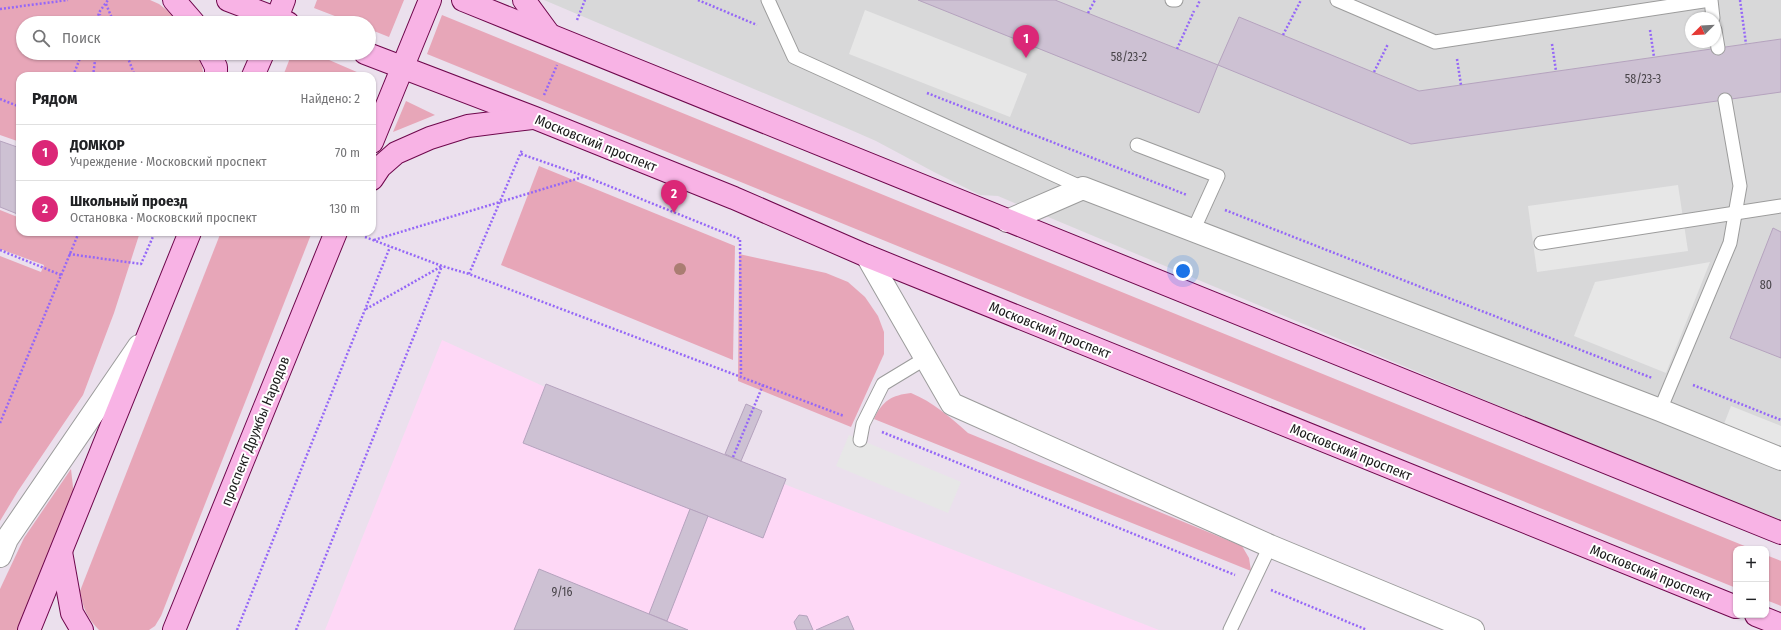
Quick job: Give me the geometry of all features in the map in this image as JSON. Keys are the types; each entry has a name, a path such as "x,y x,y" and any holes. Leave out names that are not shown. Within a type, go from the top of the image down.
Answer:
{"main road":[{"path":"174,0 188,16"},
{"path":"228,0 281,16"},
{"path":"376,132 430,0"},
{"path":"463,0 1781,533"},
{"path":"524,0 548,34"},
{"name":"Московский проспект","path":"376,57 402,67 538,110 867,256 1733,606"},
{"path":"213,60 216,67 216,72"},
{"path":"256,72 260,60"},
{"path":"376,173 380,167 396,153 430,138 468,126 538,110"},
{"path":"29,630 188,236"},
{"name":"проспект Дружбы Народов","path":"174,630 334,236"},
{"path":"61,552 72,614 82,630"},
{"path":"162,630 182,610"},
{"path":"1764,618 1781,625"}],"street":[{"path":"1007,221 1083,188 1660,410 1781,459"},
{"path":"867,256 952,404 1270,546 1473,630"},
{"path":"0,556 7,539 152,327"}],"lane":[{"path":"768,0 794,58 1083,188"},
{"path":"1337,0 1435,42 1710,0 1712,12"},
{"path":"1660,410 1730,243 1740,186 1725,100"},
{"path":"1137,145 1218,176 1193,230"},
{"path":"1541,244 1781,206"},
{"path":"860,440 863,424 883,384 926,358"},
{"path":"1230,630 1270,546"}],"path":[{"path":"0,9 68,0"},
{"path":"98,16 100,10 108,0"},
{"path":"576,21 585,0"},
{"path":"698,0 785,37"},
{"path":"1088,13 1095,0"},
{"path":"1177,49 1200,0"},
{"path":"1283,35 1301,0"},
{"path":"1740,0 1746,44"},
{"path":"106,4 111,16"},
{"path":"1648,9 1654,58"},
{"path":"100,10 100,16"},
{"path":"1550,24 1556,71"},
{"path":"1374,72 1396,26"},
{"path":"1454,39 1461,85"},
{"path":"75,72 79,60"},
{"path":"94,72 95,60"},
{"path":"129,60 133,72"},
{"path":"538,110 558,62"},
{"path":"925,92 1672,381 1781,420"},
{"path":"0,99 16,105"},
{"path":"469,274 522,150"},
{"path":"521,154 584,176 740,239 741,376"},
{"path":"373,240 584,176"},
{"path":"0,423 77,236"},
{"path":"69,254 141,264 153,236"},
{"path":"365,237 442,266 469,274 741,376 863,424 1367,630"},
{"path":"237,630 390,247"},
{"path":"0,250 61,275"},
{"path":"366,310 442,266"},
{"path":"296,630 442,266"},
{"path":"733,457 763,385"}],"shaded area":[{"path":"0,0 150,0 159,4 174,16 16,16 16,60 201,60 203,72 16,72 16,141 0,135"},
{"path":"317,0 404,0 389,37 376,32 376,16 335,16 314,8"},
{"path":"544,0 1781,0 1781,524 998,196 980,195 876,141"},
{"path":"865,10 1027,74 1010,117 849,54"},
{"path":"442,15 1745,546 1733,546 1733,587 427,54"},
{"path":"289,60 329,60 357,72 285,72"},
{"path":"406,101 435,115 393,132"},
{"path":"539,166 735,246 733,360 501,265"},
{"path":"1678,185 1688,251 1537,272 1528,206"},
{"path":"0,210 16,216 16,236 139,236 114,313 83,395 18,491 0,521 0,256 41,272 44,265 0,249"},
{"path":"219,236 310,236 161,616 155,626 149,630 99,630 91,621 86,612 80,591"},
{"path":"739,254 826,273 848,282 865,297 878,316 884,332 884,354 851,427 738,381"},
{"path":"1710,262 1666,373 1574,336 1595,282"},
{"path":"442,340 545,387 546,384 786,479 784,484 1159,630 325,630"},
{"path":"911,393 934,405 968,433 1242,546 1249,558 1251,571 874,419 880,408 888,400 898,395"},
{"path":"1731,406 1781,426 1781,446 1724,424"},
{"path":"849,435 961,482 948,513 836,466"},
{"path":"71,469 74,496 19,630 0,630 0,589 24,538"},
{"path":"1769,556 1781,561 1781,606 1769,601"}],"building":[{"path":"918,0 1055,0 1218,65 1199,113"},
{"path":"1239,17 1419,91 1781,39 1781,92 1411,144 1218,65"},
{"path":"0,141 16,147 16,213 0,207"},
{"path":"1773,228 1781,232 1781,358 1730,338"},
{"path":"546,384 786,479 763,538 523,443"},
{"path":"746,404 762,411 741,461 725,454"},
{"path":"690,509 708,516 667,621 649,614"},
{"path":"539,569 649,614 688,630 514,630"},
{"path":"799,615 807,616 813,630 797,630 794,622"},
{"path":"848,616 854,630 816,630"}],"place":[{"name":"ДОМКОР","path":"1026,58"},
{"name":"Школьный проезд","path":"674,213"}]}
